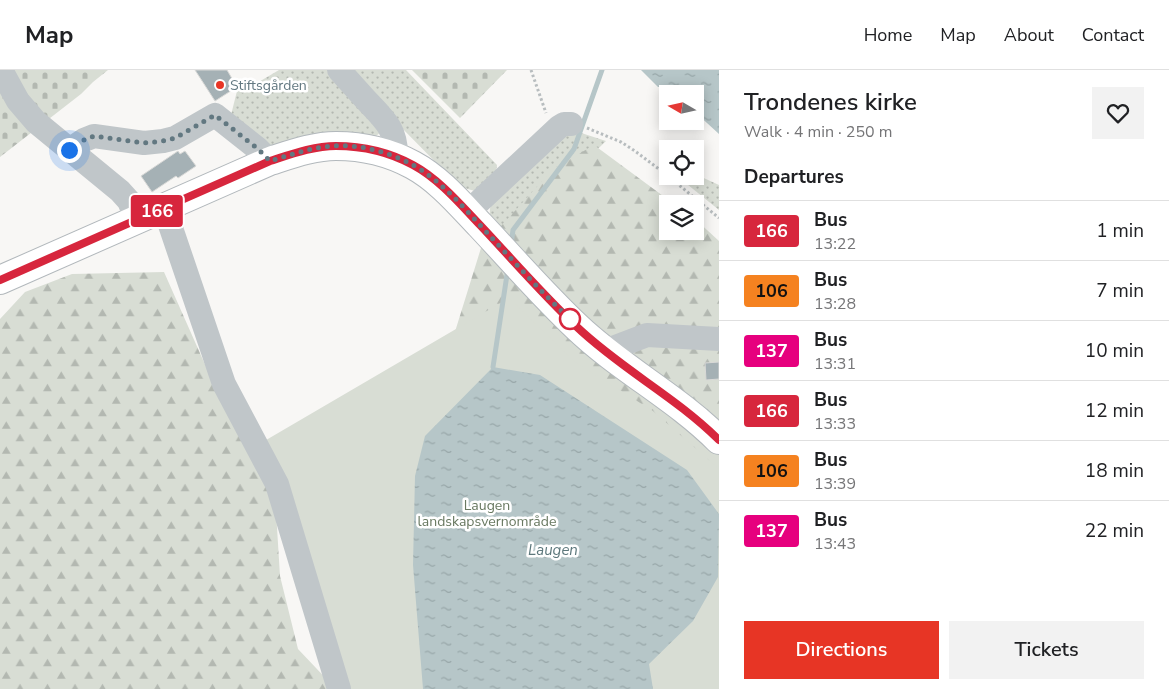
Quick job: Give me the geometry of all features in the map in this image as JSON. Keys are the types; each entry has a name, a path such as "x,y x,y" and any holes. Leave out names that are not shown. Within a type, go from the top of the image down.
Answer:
{"main road":[{"path":"0,280 270,161 302,151 334,146 368,148 396,157 430,177 468,212 577,327 605,351 691,415 719,440"}],"lane":[{"path":"1,70 18,101 36,122 120,191 129,201 137,220"},
{"path":"339,70 379,112 389,127 396,142 396,157"},
{"path":"69,150 94,136 144,143 163,141 175,138 215,115 258,149 270,161"},
{"path":"468,212 561,128"},
{"path":"162,208 170,225 224,384 277,484 339,689"},
{"path":"605,351 647,335 719,339"}],"path":[{"path":"531,70 561,128 580,126 621,142 659,169"},
{"path":"679,185 719,218"}],"green space":[{"path":"0,70 108,70 81,94 0,157"},
{"path":"279,70 406,70 497,165 496,172 475,191 460,187 395,121 376,136 357,134 270,147 231,115 237,91 247,89"},
{"path":"412,70 507,70 460,118"},
{"path":"569,129 606,141 507,238 493,222 490,213 492,202"},
{"path":"594,145 662,195 659,195 659,240 704,240 704,227 719,241 719,514 449,351 481,248 553,169"},
{"path":"704,178 719,185 719,210 704,198 704,195 700,195 688,185 704,185"},
{"path":"164,272 207,369 275,495 280,576 298,649 334,687 380,689 0,689 0,319 25,292 72,274"},
{"name":"Laugen landskapsvernområde","path":"509,298 575,362 653,411 719,469 719,689 345,689 261,443"}],"water":[{"path":"641,70 719,70 719,134 704,120 704,85 659,85 658,87"},
{"name":"Laugen","path":"493,367 540,375 687,470 719,514 718,577 693,621 649,664 653,689 423,689 413,565 415,476 425,436"}],"building":[{"name":"Stiftsgården","path":"195,70 227,70 237,87 215,101"},
{"path":"178,151 180,154 185,151 196,166 178,178 176,176 152,192 141,176"},
{"path":"719,362 719,379 706,380 705,363"}],"waterway":[{"path":"511,245 513,230 574,149 602,70"},
{"path":"493,367 508,268"}],"bus line":[{"name":"166","path":"0,280 270,161 302,151 324,147 351,146 368,148 396,157 430,177 468,212 577,327 637,376 691,415 719,440"}],"place":[{"name":"Stiftsgården","path":"220,85"}],"route":[{"path":"69,150 94,136 144,143 163,141 175,138 215,115 219,116 270,161 302,151 334,146 368,148 385,153 414,166 453,197 570,319"}]}
